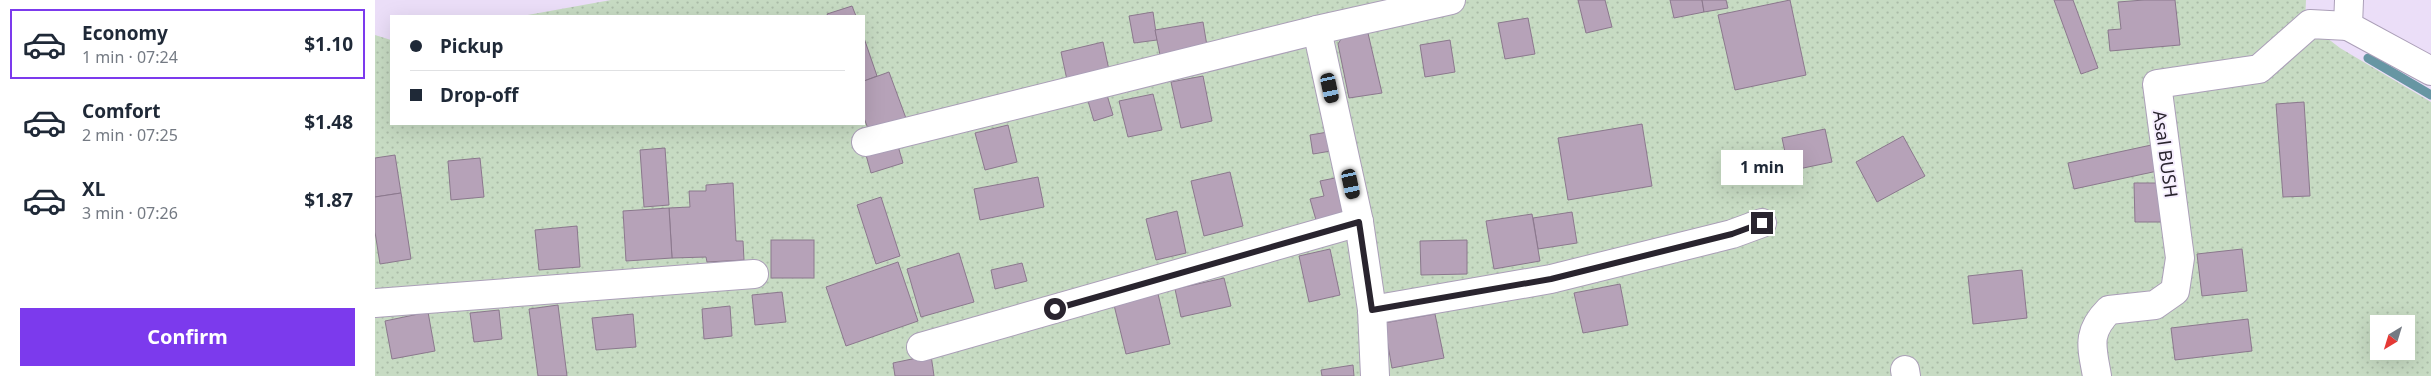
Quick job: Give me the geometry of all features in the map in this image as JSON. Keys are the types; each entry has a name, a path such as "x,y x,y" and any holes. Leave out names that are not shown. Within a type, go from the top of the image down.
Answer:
{"street":[{"path":"866,142 1317,30 1451,0"},
{"path":"2348,13 2431,71"},
{"name":"Asal BUSH","path":"2097,376 2092,342 2097,322 2109,310 2155,305 2175,291 2180,258 2157,84 2259,69 2310,24 2348,13"},
{"path":"1317,30 1359,222 1372,310 1375,376"},
{"path":"921,347 1359,222"},
{"path":"1372,310 1551,279 1732,234 1762,223"},
{"path":"375,303 754,274"}],"green space":[{"path":"611,0 2306,0 2305,21 2340,48 2431,102 2431,376 375,376 375,35 390,40 390,125 865,125 865,15 528,15"}],"building":[{"path":"1578,0 1605,0 1612,27 1586,33"},
{"path":"1670,0 1702,0 1704,12 1674,18"},
{"path":"1702,0 1726,0 1728,8 1704,12"},
{"path":"1790,0 1806,75 1735,90 1718,15"},
{"path":"2054,0 2073,0 2098,68 2081,74"},
{"path":"2175,0 2180,45 2110,51 2108,30 2121,29 2118,2"},
{"path":"852,6 856,15 828,15"},
{"path":"1153,12 1157,40 1134,43 1129,16"},
{"path":"1528,18 1535,54 1505,59 1498,23"},
{"path":"1203,22 1208,52 1161,60 1155,30"},
{"path":"1367,29 1382,93 1349,98 1338,44 1345,33"},
{"path":"1450,40 1455,72 1425,77 1420,45"},
{"path":"865,41 877,76 865,81"},
{"path":"1103,42 1109,70 1067,80 1061,52"},
{"path":"889,72 907,121 870,134 865,121 865,81"},
{"path":"1203,76 1212,121 1181,128 1171,82"},
{"path":"1153,94 1162,130 1128,137 1119,101"},
{"path":"1107,95 1113,115 1094,121 1088,101"},
{"path":"2304,102 2310,196 2283,197 2276,104"},
{"path":"1642,124 1652,186 1568,200 1558,138"},
{"path":"1008,125 1017,162 985,170 975,133"},
{"path":"1825,129 1832,162 1789,171 1782,138"},
{"path":"1328,132 1331,151 1313,154 1310,135"},
{"path":"1903,136 1925,176 1877,202 1856,162"},
{"path":"2156,144 2162,170 2074,189 2068,163"},
{"path":"898,146 903,163 871,173 866,155"},
{"path":"665,148 669,205 644,207 640,150"},
{"path":"395,155 401,193 375,197 375,158"},
{"path":"480,158 484,197 451,200 448,161"},
{"path":"1230,172 1243,226 1204,236 1191,181"},
{"path":"1038,177 1044,207 980,220 974,189"},
{"path":"1335,178 1343,214 1316,220 1310,199 1324,196 1320,181"},
{"path":"733,183 736,241 743,241 744,260 707,262 706,257 672,258 669,208 690,207 689,191 706,191 706,185"},
{"path":"2134,183 2164,183 2164,222 2135,222"},
{"path":"401,193 411,259 380,264 375,232 375,197"},
{"path":"881,197 900,256 876,264 857,205"},
{"path":"669,208 672,258 626,261 623,211"},
{"path":"1177,211 1186,253 1156,260 1146,219"},
{"path":"1572,212 1577,243 1538,249 1533,218"},
{"path":"1532,214 1540,261 1494,269 1486,221"},
{"path":"577,226 580,267 539,270 535,230"},
{"path":"771,240 814,240 814,278 771,278"},
{"path":"1467,240 1467,274 1421,275 1420,241"},
{"path":"1330,249 1340,295 1309,302 1299,256"},
{"path":"2242,249 2247,291 2202,296 2197,254"},
{"path":"959,253 974,302 921,317 907,269"},
{"path":"898,262 918,321 846,346 826,287"},
{"path":"1022,263 1027,281 995,289 991,270"},
{"path":"2022,270 2027,318 1973,324 1968,276"},
{"path":"1224,278 1231,306 1181,317 1175,289"},
{"path":"1620,284 1628,325 1583,333 1574,293"},
{"path":"782,292 786,322 755,325 752,295"},
{"path":"1158,294 1170,344 1126,354 1114,305"},
{"path":"558,305 567,376 538,376 529,309"},
{"path":"730,306 732,336 704,339 702,309"},
{"path":"499,310 502,339 474,342 470,313"},
{"path":"428,312 435,351 392,359 385,321"},
{"path":"633,314 636,347 596,350 592,318"},
{"path":"1435,314 1444,358 1392,368 1384,323"},
{"path":"2248,319 2252,351 2175,360 2171,328"},
{"path":"931,355 934,376 895,376 893,363"},
{"path":"1353,365 1354,376 1322,376 1321,370"}],"waterway":[{"path":"2368,58 2431,95"}],"route":[{"path":"1055,309 1359,222 1372,310 1551,279 1732,234 1762,223"}]}
